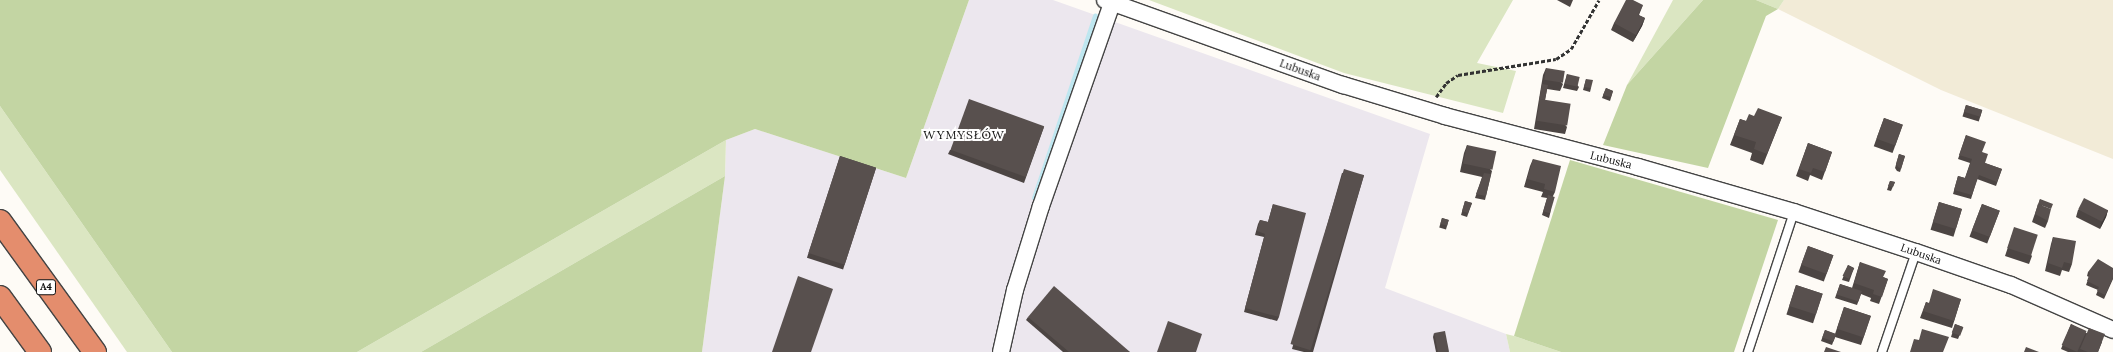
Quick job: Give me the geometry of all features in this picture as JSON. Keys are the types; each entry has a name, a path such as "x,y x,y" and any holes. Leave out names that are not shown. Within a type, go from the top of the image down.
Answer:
{"highway":[{"name":"A4","path":"0,221 95,352"},
{"path":"0,297 40,352"}],"street":[{"name":"Lubuska","path":"1109,1 1343,85 1426,111 1638,167 1794,212 2011,285 2113,330"},
{"path":"1001,352 1015,290 1041,206 1109,1"}],"lane":[{"path":"1748,352 1794,212"},
{"path":"1882,352 1916,252"}],"path":[{"path":"1426,111 1446,83 1458,75 1556,60 1570,49 1599,0"}],"shaded area":[{"path":"969,0 1053,0 1430,134 1385,288 1506,334 1510,352 702,352 725,176 726,140 755,129 906,178"},
{"path":"1784,0 2113,0 2113,159 1941,90 1778,9"}],"green space":[{"path":"0,0 969,0 906,178 755,129 726,140 357,352 172,352 0,106"},
{"path":"1149,0 1513,0 1477,63 1516,71 1503,113 1344,73"},
{"path":"1673,0 1703,0 1627,85"},
{"path":"1703,0 1756,0 1778,9 1766,16 1708,168 1603,145 1627,85"},
{"path":"1756,0 1784,0 1778,9"},
{"path":"0,106 172,352 127,352 0,170"},
{"path":"726,140 725,176 421,352 357,352"},
{"path":"1570,160 1778,220 1734,352 1561,352 1514,336"},
{"path":"725,176 702,352 421,352"},
{"path":"1506,334 1514,336 1561,352 1510,352"}],"building":[{"path":"1626,0 1633,0 1643,5 1638,15 1645,18 1636,35 1614,23"},
{"path":"1546,68 1565,71 1563,83 1544,80"},
{"path":"1567,74 1580,77 1577,87 1565,84"},
{"path":"1586,79 1593,80 1591,88 1584,87"},
{"path":"1542,84 1548,85 1545,100 1540,99 1539,101"},
{"path":"1606,88 1613,91 1611,97 1603,95"},
{"path":"969,99 1044,126 1026,177 951,150"},
{"path":"1540,99 1571,104 1567,126 1537,121"},
{"path":"1966,105 1982,110 1980,117 1964,112"},
{"path":"1758,108 1782,117 1767,154 1754,149 1756,142 1734,135 1740,119 1746,121 1749,114 1754,116"},
{"path":"1884,118 1903,125 1895,146 1876,139"},
{"path":"1966,135 1986,142 1982,152 1988,154 1985,163 2002,169 1997,182 1979,175 1972,195 1954,190 1958,176 1965,178 1972,159 1959,155"},
{"path":"1808,143 1832,152 1825,172 1813,168 1811,173 1799,169"},
{"path":"1467,145 1496,151 1492,170 1463,164"},
{"path":"1899,154 1905,156 1901,169 1896,164"},
{"path":"840,156 876,168 845,265 808,253"},
{"path":"1533,159 1561,166 1555,192 1544,189 1545,184 1527,179"},
{"path":"1344,169 1364,175 1311,350 1290,344"},
{"path":"1484,173 1491,174 1486,196 1476,194"},
{"path":"1890,181 1895,182 1893,187 1888,186"},
{"path":"1548,195 1555,197 1550,213 1543,211"},
{"path":"2084,198 2108,210 2102,222 2078,210"},
{"path":"2040,199 2053,204 2051,209 2038,204"},
{"path":"1465,201 1472,203 1468,213 1462,211"},
{"path":"1939,202 1962,209 1956,229 1933,222"},
{"path":"1273,204 1306,213 1279,317 1245,308 1265,234 1257,231 1260,220 1268,222"},
{"path":"1982,204 2000,211 1990,237 1972,230"},
{"path":"2038,204 2051,209 2048,221 2035,214"},
{"path":"1442,218 1449,220 1447,226 1440,224"},
{"path":"2014,227 2038,235 2031,256 2007,248"},
{"path":"2053,237 2076,241 2072,264 2064,262 2062,268 2048,263"},
{"path":"1808,246 1833,255 1827,274 1801,265"},
{"path":"2098,259 2113,268 2113,278 2105,295 2097,291 2099,287 2087,281 2090,273 2088,272"},
{"path":"1860,262 1886,271 1883,277 1888,279 1882,297 1873,294 1874,290 1854,283"},
{"path":"1848,265 1854,268 1849,279 1843,276"},
{"path":"798,276 833,289 811,352 772,352"},
{"path":"1840,284 1862,291 1858,302 1837,294"},
{"path":"1796,285 1823,294 1816,315 1789,306"},
{"path":"1054,286 1130,352 1069,352 1028,317"},
{"path":"1933,289 1961,299 1954,321 1923,311 1926,302 1929,303"},
{"path":"1844,307 1871,316 1864,338 1837,329"},
{"path":"1168,321 1202,334 1196,352 1157,352"},
{"path":"1955,324 1963,327 1960,336 1952,332"},
{"path":"2071,324 2087,331 2077,352 2062,345"},
{"path":"2089,328 2105,334 2098,352 2088,352 2080,349"},
{"path":"1922,329 1949,337 1943,352 1910,352 1914,339 1919,340"},
{"path":"1825,330 1836,334 1834,342 1822,338"},
{"path":"1445,331 1449,352 1438,352 1434,333"},
{"path":"1826,347 1841,352 1824,352"},
{"path":"2026,347 2039,352 2024,352"}],"waterway":[{"path":"1034,198 1095,16"}],"district":[{"name":"WYMYSŁÓW","path":"964,135"}]}
